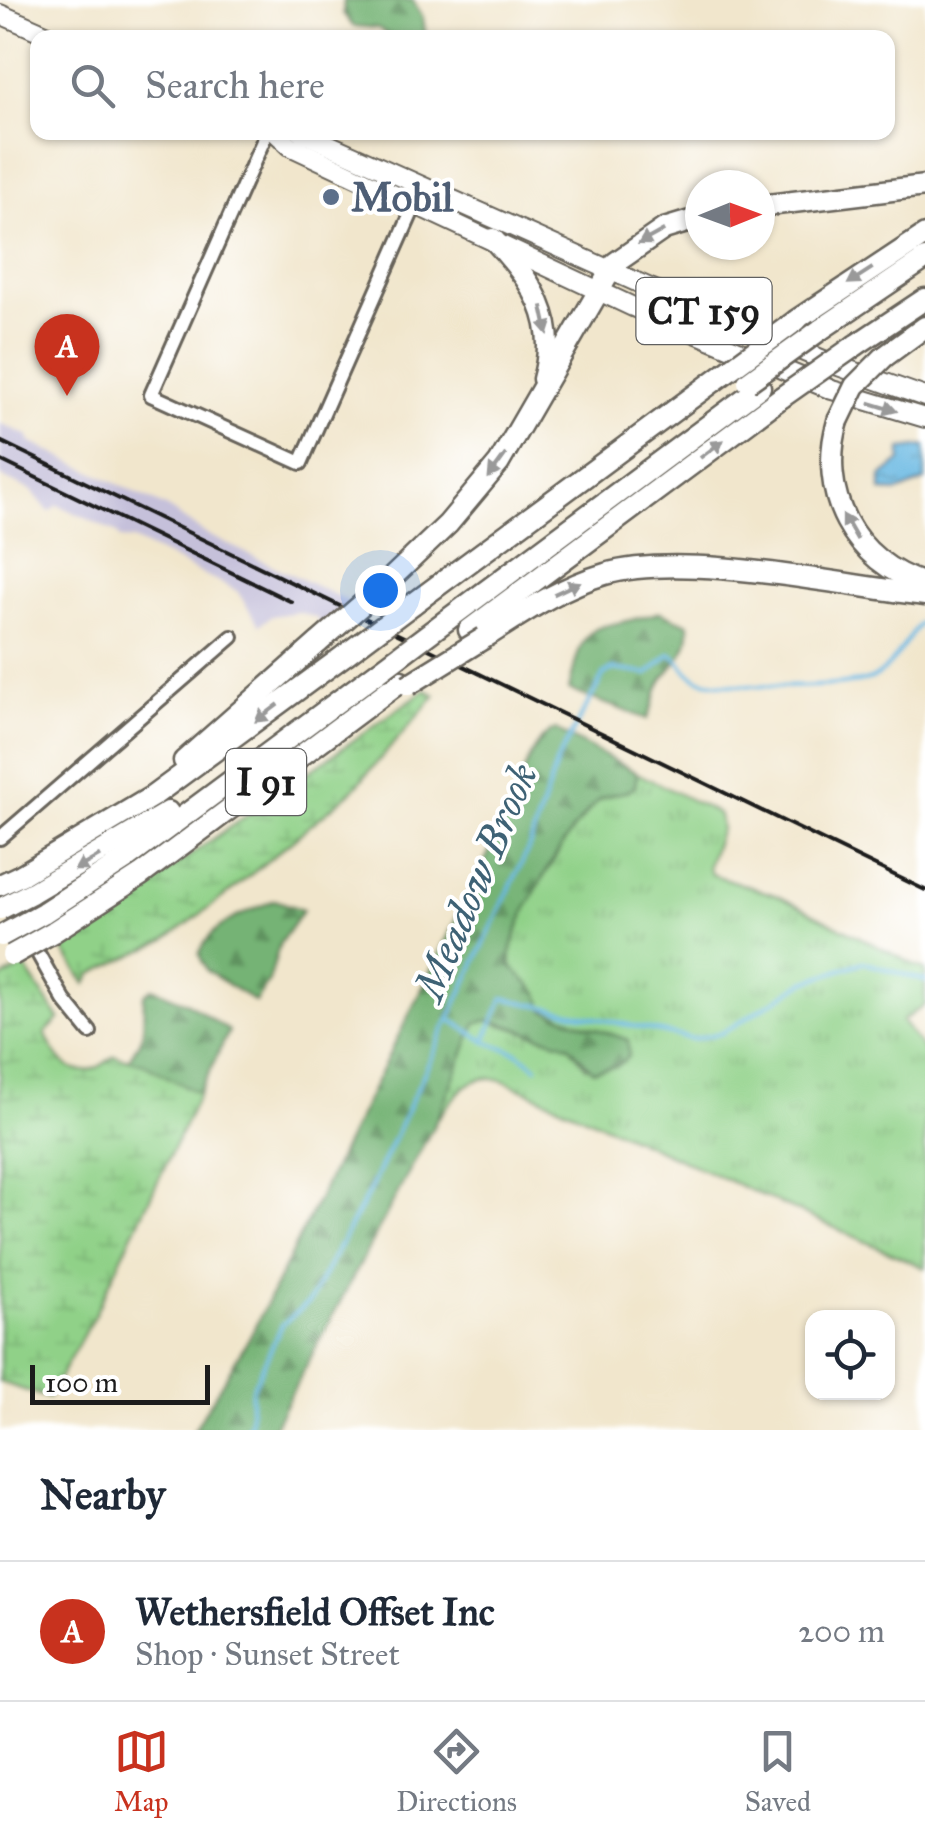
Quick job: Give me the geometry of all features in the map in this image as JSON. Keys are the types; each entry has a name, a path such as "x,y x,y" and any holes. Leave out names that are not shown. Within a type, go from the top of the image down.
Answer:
{"highway":[{"path":"775,204 925,186"},
{"path":"153,796 193,752 380,588 477,492 529,418 609,270 648,238 685,224"},
{"path":"497,231 532,286 547,323 547,362 529,418"},
{"name":"I 91","path":"0,885 26,884 153,796 797,320 925,235"},
{"path":"1,936 48,923 108,872 373,668 925,259"},
{"path":"826,332 925,273"},
{"name":"I 91","path":"6,958 48,923 141,875 373,702 476,634 782,397 925,299"},
{"path":"925,327 884,357 855,386 838,420 832,478 846,523 882,564 925,584"},
{"path":"476,634 571,586 643,566 711,568 925,595"},
{"path":"0,909 26,884 155,821 373,668"}],"main road":[{"path":"0,14 37,30"},
{"name":"CT 159","path":"282,140 384,179"},
{"name":"CT 159","path":"315,140 384,179 497,231 598,290 832,390 925,418"},
{"name":"CT 159","path":"497,231 609,270 838,366 925,397"}],"street":[{"path":"267,140 152,395 301,464 419,195"},
{"path":"0,838 232,638"},
{"path":"0,885 64,1000 90,1032"}],"shaded area":[{"path":"0,423 29,436 30,442 166,507 206,534 350,602 320,628 317,618 298,612 272,616 259,625 237,591 133,540 120,539 117,533 58,505 49,512 32,491 0,476"}],"green space":[{"path":"344,0 413,0 425,30 353,26 343,13"},
{"path":"660,612 689,624 689,634 685,649 660,685 647,719 569,690 587,636 605,626"},
{"path":"425,690 436,695 353,790 166,940 92,974 86,984 61,946"},
{"path":"556,730 637,773 635,786 599,800 573,831 530,902 512,948 510,965 539,994 544,1010 628,1040 629,1056 617,1066 593,1071 569,1045 490,1020 476,1023 436,1121 272,1430 194,1430 252,1333 506,818 532,754 547,734"},
{"path":"637,773 719,814 721,829 708,866 711,874 778,896 925,970 925,1005 902,1021 925,1052 925,1268 502,1080 490,1078 471,1083 436,1121 475,1023 482,1019 569,1045 586,1067 627,1040 544,1010 513,973 510,956 522,913 568,836 598,800 635,786"},
{"path":"275,900 303,910 280,943 269,981 255,1002 207,971 199,955 220,927"},
{"path":"25,967 59,1019 45,1033 65,1064 73,1069 91,1070 114,1056 144,1064 199,1094 95,1314 48,1398 0,1382 0,979"},
{"path":"152,988 188,1003 229,1031 199,1094 128,1060 142,1034 144,995"}],"water":[{"path":"925,446 925,481 898,492 881,491 881,477 901,461 901,449"}],"waterway":[{"name":"Meadow Brook","path":"245,1430 250,1423 252,1389 282,1325 309,1302 369,1192 529,847 557,761 604,674 613,669 648,674 670,654 694,677 712,682 788,687 862,681 875,677 888,666 920,623"},
{"path":"451,1020 485,1041 503,998 693,1039 722,1033 805,982 863,962 925,981"},
{"path":"485,1041 518,1053 537,1067"}],"railway":[{"path":"0,441 925,890"},
{"path":"0,460 292,602"}],"place":[{"name":"Mobil","path":"331,197"},
{"name":"Wethersfield Offset Inc","path":"67,396"}]}
